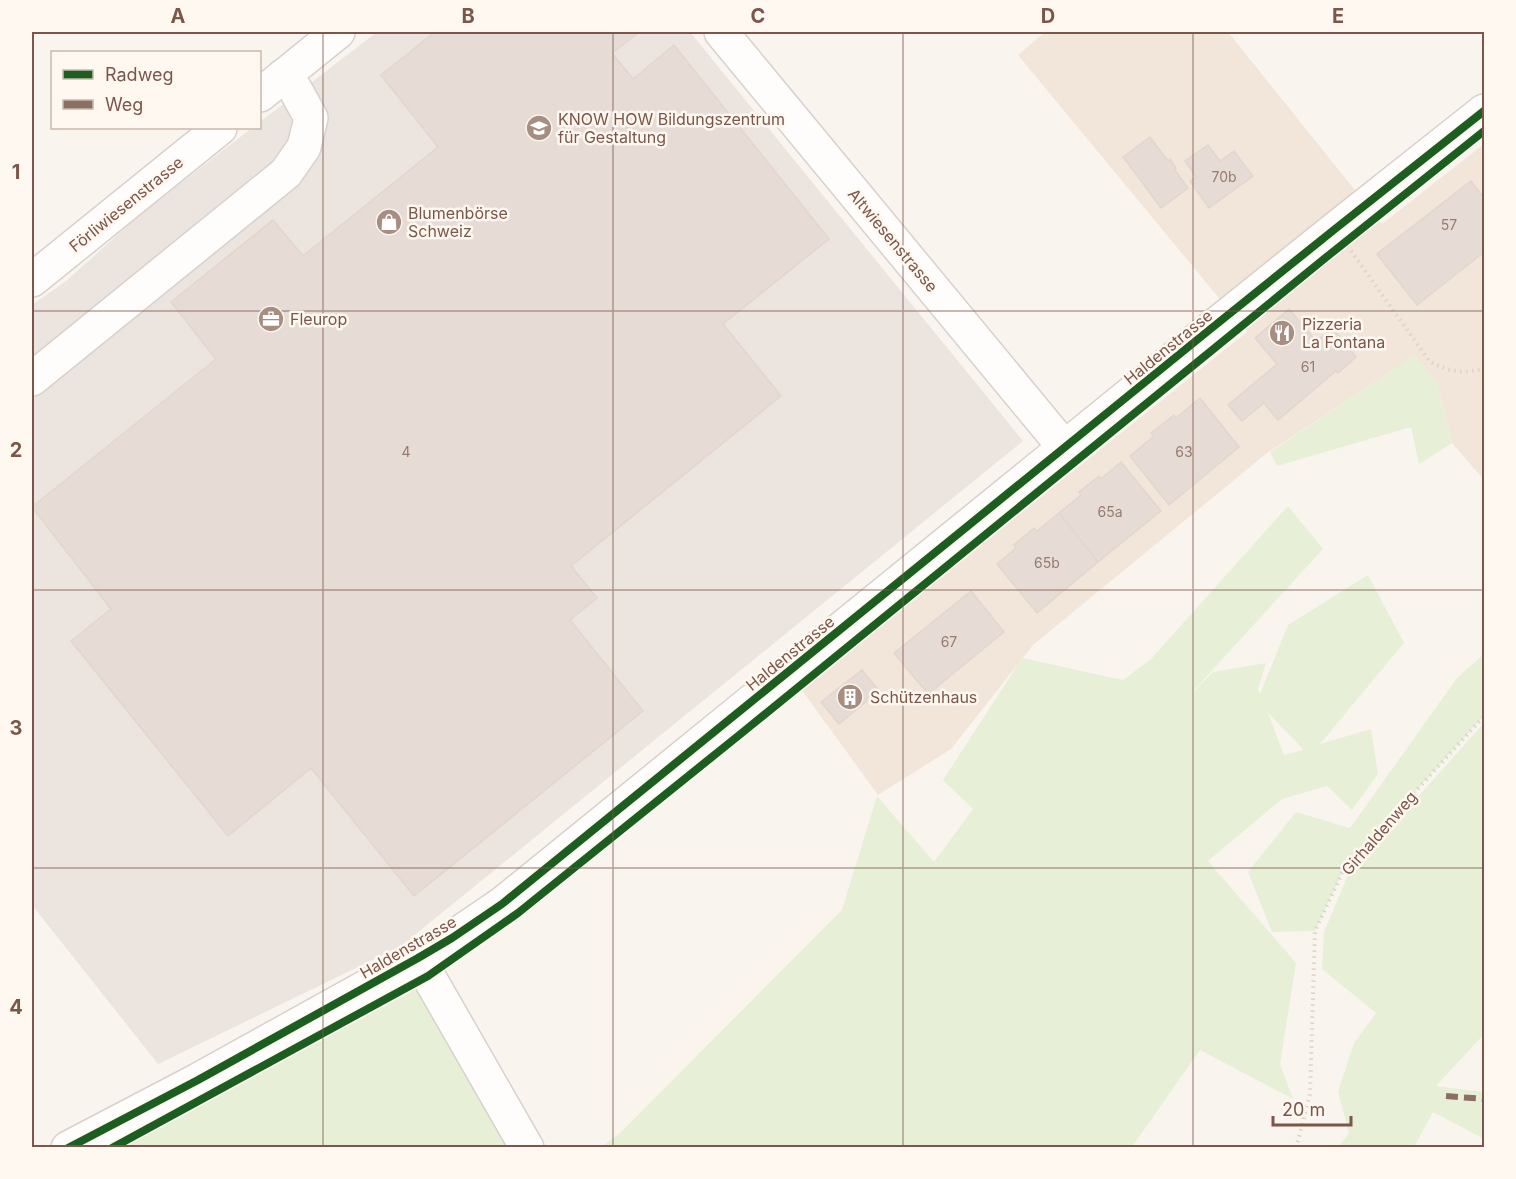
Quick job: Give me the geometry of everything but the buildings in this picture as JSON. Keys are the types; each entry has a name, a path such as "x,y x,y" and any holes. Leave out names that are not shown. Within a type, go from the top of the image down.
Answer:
{"street":[{"path":"271,86 338,32"},
{"name":"Altwiesenstrasse","path":"722,32 1055,436 1063,449"},
{"path":"32,379 286,173 304,147 311,118 295,89 271,86"},
{"name":"Haldenstrasse","path":"68,1148 198,1080 418,958 453,938 502,904 1335,228 1485,111"},
{"name":"Förliwiesenstrasse","path":"32,280 219,129"},
{"path":"418,958 527,1148"}],"path":[{"path":"1335,228 1430,362 1445,369 1473,372 1485,368"}],"shaded area":[{"path":"377,32 690,32 1023,441 401,946 158,1064 32,905 32,305 66,281 142,213 251,129 261,129 261,121"},
{"path":"1045,32 1228,32 1382,224 1484,144 1484,480 1452,443 1437,383 1414,356 1267,453 1033,645 951,749 878,795 801,689 1247,332 1018,55"}],"green space":[{"path":"1414,355 1437,383 1452,443 1419,464 1411,427 1277,466 1270,452"},
{"path":"1288,506 1323,549 1186,699 1213,672 1266,663 1258,689 1260,694 1288,625 1368,575 1404,643 1320,744 1371,729 1378,774 1352,810 1327,786 1282,799 1208,861 1296,963 1280,1064 1293,1099 1200,1050 1132,1147 601,1147 619,1134 842,910 877,796 934,862 973,809 943,780 1022,658 1123,680 1151,659","holes":["1268,713 1303,749 1284,755"]},
{"path":"1484,654 1484,716 1343,871 1315,931 1272,932 1248,872 1296,812 1350,828 1457,678"},
{"path":"1484,723 1484,1034 1436,1086 1484,1092 1484,1139 1433,1112 1414,1147 1338,1147 1349,1133 1338,1092 1354,1043 1376,1013 1322,969 1324,932 1348,875"},
{"path":"431,981 527,1148 122,1148"}],"marked path":[{"path":"1446,1096 1484,1099"}],"cycle path":[{"path":"68,1148 198,1080 418,958 502,904 1208,331 1484,111"},
{"path":"112,1148 428,976 518,913 1484,131"}],"place":[{"name":"KNOW HOW Bildungszentrum für Gestaltung","path":"539,128"},
{"name":"Blumenbörse Schweiz","path":"389,222"},
{"name":"Fleurop","path":"271,319"},
{"name":"Pizzeria La Fontana","path":"1282,333"},
{"name":"Schützenhaus","path":"850,697"}]}
